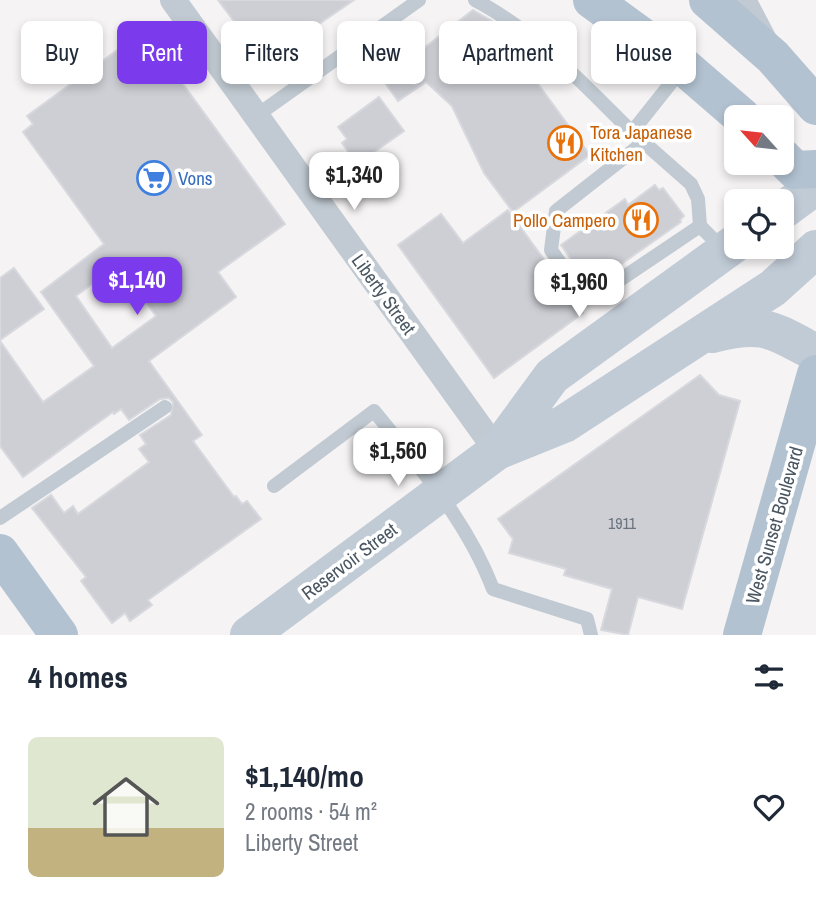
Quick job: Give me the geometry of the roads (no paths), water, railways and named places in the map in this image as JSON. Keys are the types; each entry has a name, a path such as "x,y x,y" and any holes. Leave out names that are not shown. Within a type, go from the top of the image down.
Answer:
{"main road":[{"path":"592,0 621,21"},
{"path":"735,0 773,57 816,106"},
{"path":"696,77 728,105"},
{"path":"794,169 816,169"},
{"name":"West Sunset Boulevard","path":"742,635 816,374"},
{"path":"0,553 60,635"}],"street":[{"name":"Liberty Street","path":"173,0 497,451"},
{"path":"794,202 816,186"},
{"path":"497,451 552,376 720,239"},
{"name":"Reservoir Street","path":"249,635 497,451 564,424 700,338 773,288 816,249"},
{"name":"Reservoir Street","path":"700,338 743,326 763,327 816,353"}],"lane":[{"path":"256,116 419,0"},
{"path":"475,0 508,18 566,68 638,137 691,184 720,239 596,296 587,296 551,250 552,223 556,211 638,137 673,84"},
{"path":"0,518 165,407"},
{"path":"274,486 374,411 440,494 465,531 493,589 587,619 592,635"}],"place":[{"name":"Tora Japanese Kitchen","path":"565,143"},
{"name":"Vons","path":"154,178"},
{"name":"Pollo Campero","path":"641,220"}]}
